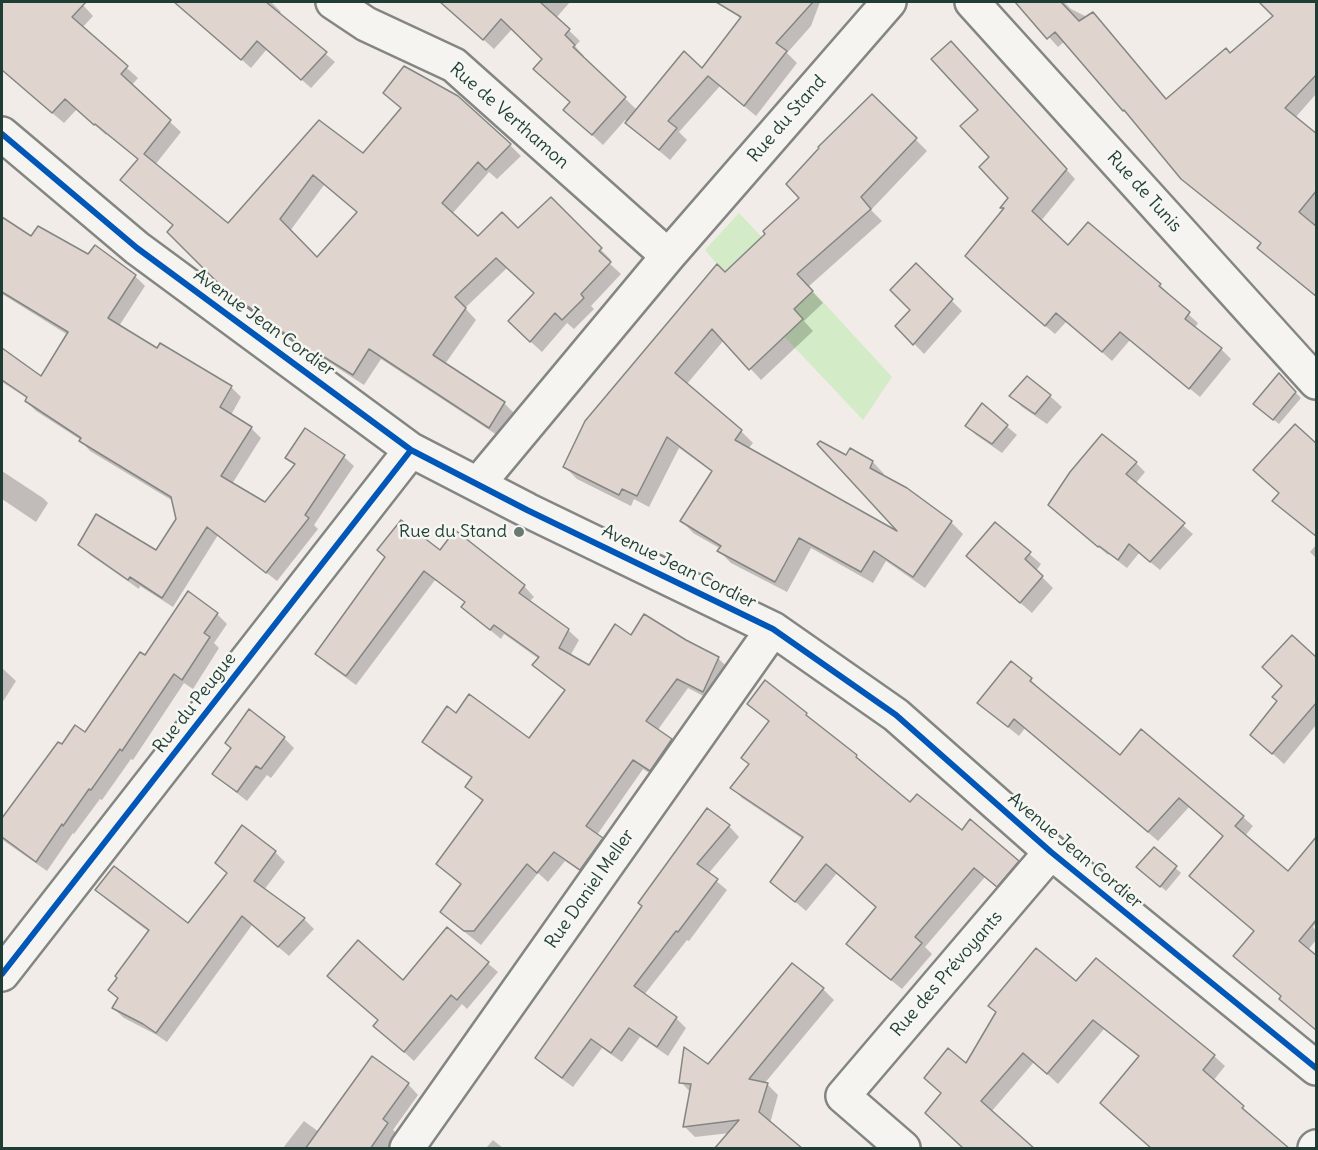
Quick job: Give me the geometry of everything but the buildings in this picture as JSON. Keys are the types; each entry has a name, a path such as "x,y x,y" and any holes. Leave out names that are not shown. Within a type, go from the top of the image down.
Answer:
{"street":[{"name":"Rue de Verthamon","path":"333,2 366,24 453,65 668,256"},
{"name":"Rue du Stand","path":"477,484 668,256 889,2"},
{"name":"Rue de Tunis","path":"972,2 1317,382"},
{"name":"Avenue Jean Cordier","path":"2,134 137,248 411,450 538,515 773,629 896,716 1051,852 1316,1066"},
{"name":"Rue du Peugue","path":"2,974 411,450"},
{"name":"Rue Daniel Meller","path":"407,1149 773,629"},
{"name":"Rue des Prévoyants","path":"903,1149 843,1096 1051,852"}],"green space":[{"path":"739,213 892,377 863,420 705,250"}],"cycle path":[{"path":"2,134 137,248 411,450 527,510 773,629 896,715 1051,852 1316,1068"},
{"path":"2,974 411,450"}],"place":[{"name":"Rue du Stand","path":"519,532"}]}
